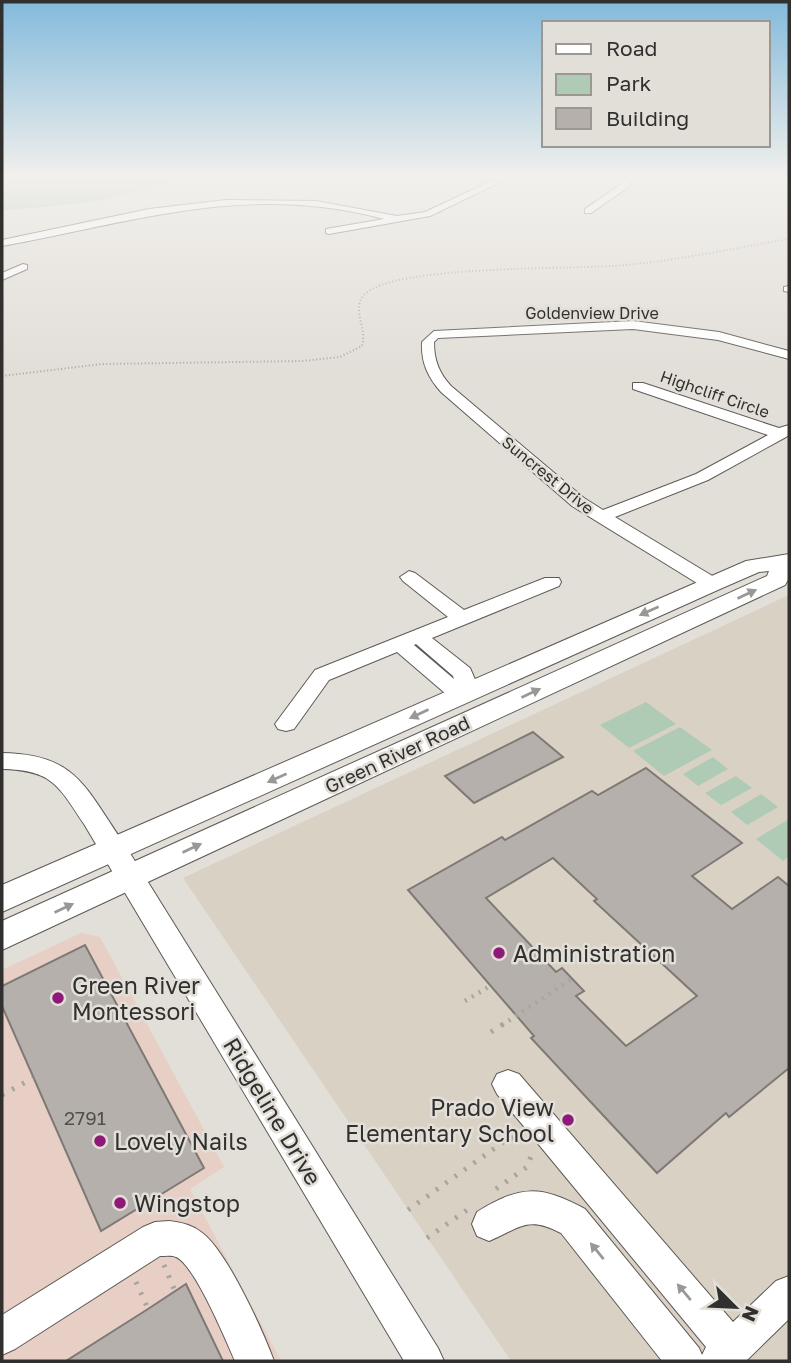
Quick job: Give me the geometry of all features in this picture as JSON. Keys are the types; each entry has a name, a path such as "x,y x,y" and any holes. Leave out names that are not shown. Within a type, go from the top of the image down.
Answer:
{"main road":[{"name":"Green River Road","path":"2,936 122,863 466,703 712,584 754,566 786,563"},
{"name":"Green River Road","path":"466,703 702,615 777,580 786,563"},
{"path":"702,615 712,584"},
{"name":"Green River Road","path":"2,899 122,863"}],"street":[{"path":"2,277 23,267"},
{"name":"Goldenview Drive","path":"435,335 552,327 633,326 719,336 789,355"},
{"name":"Suncrest Drive","path":"435,335 428,342 427,361 435,377 446,389 559,488 600,517 712,584"},
{"name":"Highcliff Circle","path":"638,386 785,432"},
{"path":"600,517 702,477 785,432"},
{"path":"409,576 462,618"},
{"path":"286,724 322,675 552,582"},
{"path":"409,640 466,703"},
{"name":"Ridgeline Drive","path":"2,761 32,763 52,768 61,775 122,863 425,1361"},
{"path":"508,1084 725,1355 789,1294"},
{"path":"489,1224 514,1208 535,1206 553,1210 573,1221 686,1361"},
{"path":"2,1336 155,1239 174,1238 190,1245 204,1261 255,1361"}],"path":[{"path":"2,376 102,365 303,361 340,357 362,346 365,338 358,308 364,295 389,281 426,275 627,265 779,241"},
{"path":"491,1032 572,979"},
{"path":"465,1000 490,986"},
{"path":"2,1095 33,1078"},
{"path":"408,1210 509,1138 528,1138"},
{"path":"163,1263 175,1291"},
{"path":"132,1273 148,1309"}],"shaded area":[{"name":"Prado View Elementary School","path":"789,595 789,1361 511,1361 183,878"},
{"path":"81,933 100,937 224,1167 190,1189 281,1361 2,1361 2,970"}],"green space":[{"path":"646,702 676,724 629,748 600,725"},
{"path":"680,727 712,750 664,776 633,751"},
{"path":"713,757 728,769 698,786 683,774"},
{"path":"736,776 752,788 721,805 705,793"},
{"path":"761,794 778,807 747,825 731,812"},
{"path":"789,819 789,856 783,861 756,839"}],"building":[{"path":"533,732 563,757 474,803 445,776"},
{"path":"646,768 742,843 692,876 732,909 778,877 789,886 789,1068 729,1117 726,1113 657,1173 531,1038 534,1036 408,890 502,837 505,840 592,791 598,795","holes":["553,858 597,899 594,901 697,996 626,1046 576,996 584,991 562,968 556,972 486,898"]},
{"path":"85,945 204,1168 101,1231 2,1006 2,986"},
{"path":"186,1284 223,1361 66,1361 148,1309"}],"place":[{"name":"Administration","path":"499,953"},
{"name":"Green River Montessori","path":"58,998"},
{"name":"Prado View Elementary School","path":"568,1120"},
{"name":"Lovely Nails","path":"100,1141"},
{"name":"Wingstop","path":"120,1203"}]}
